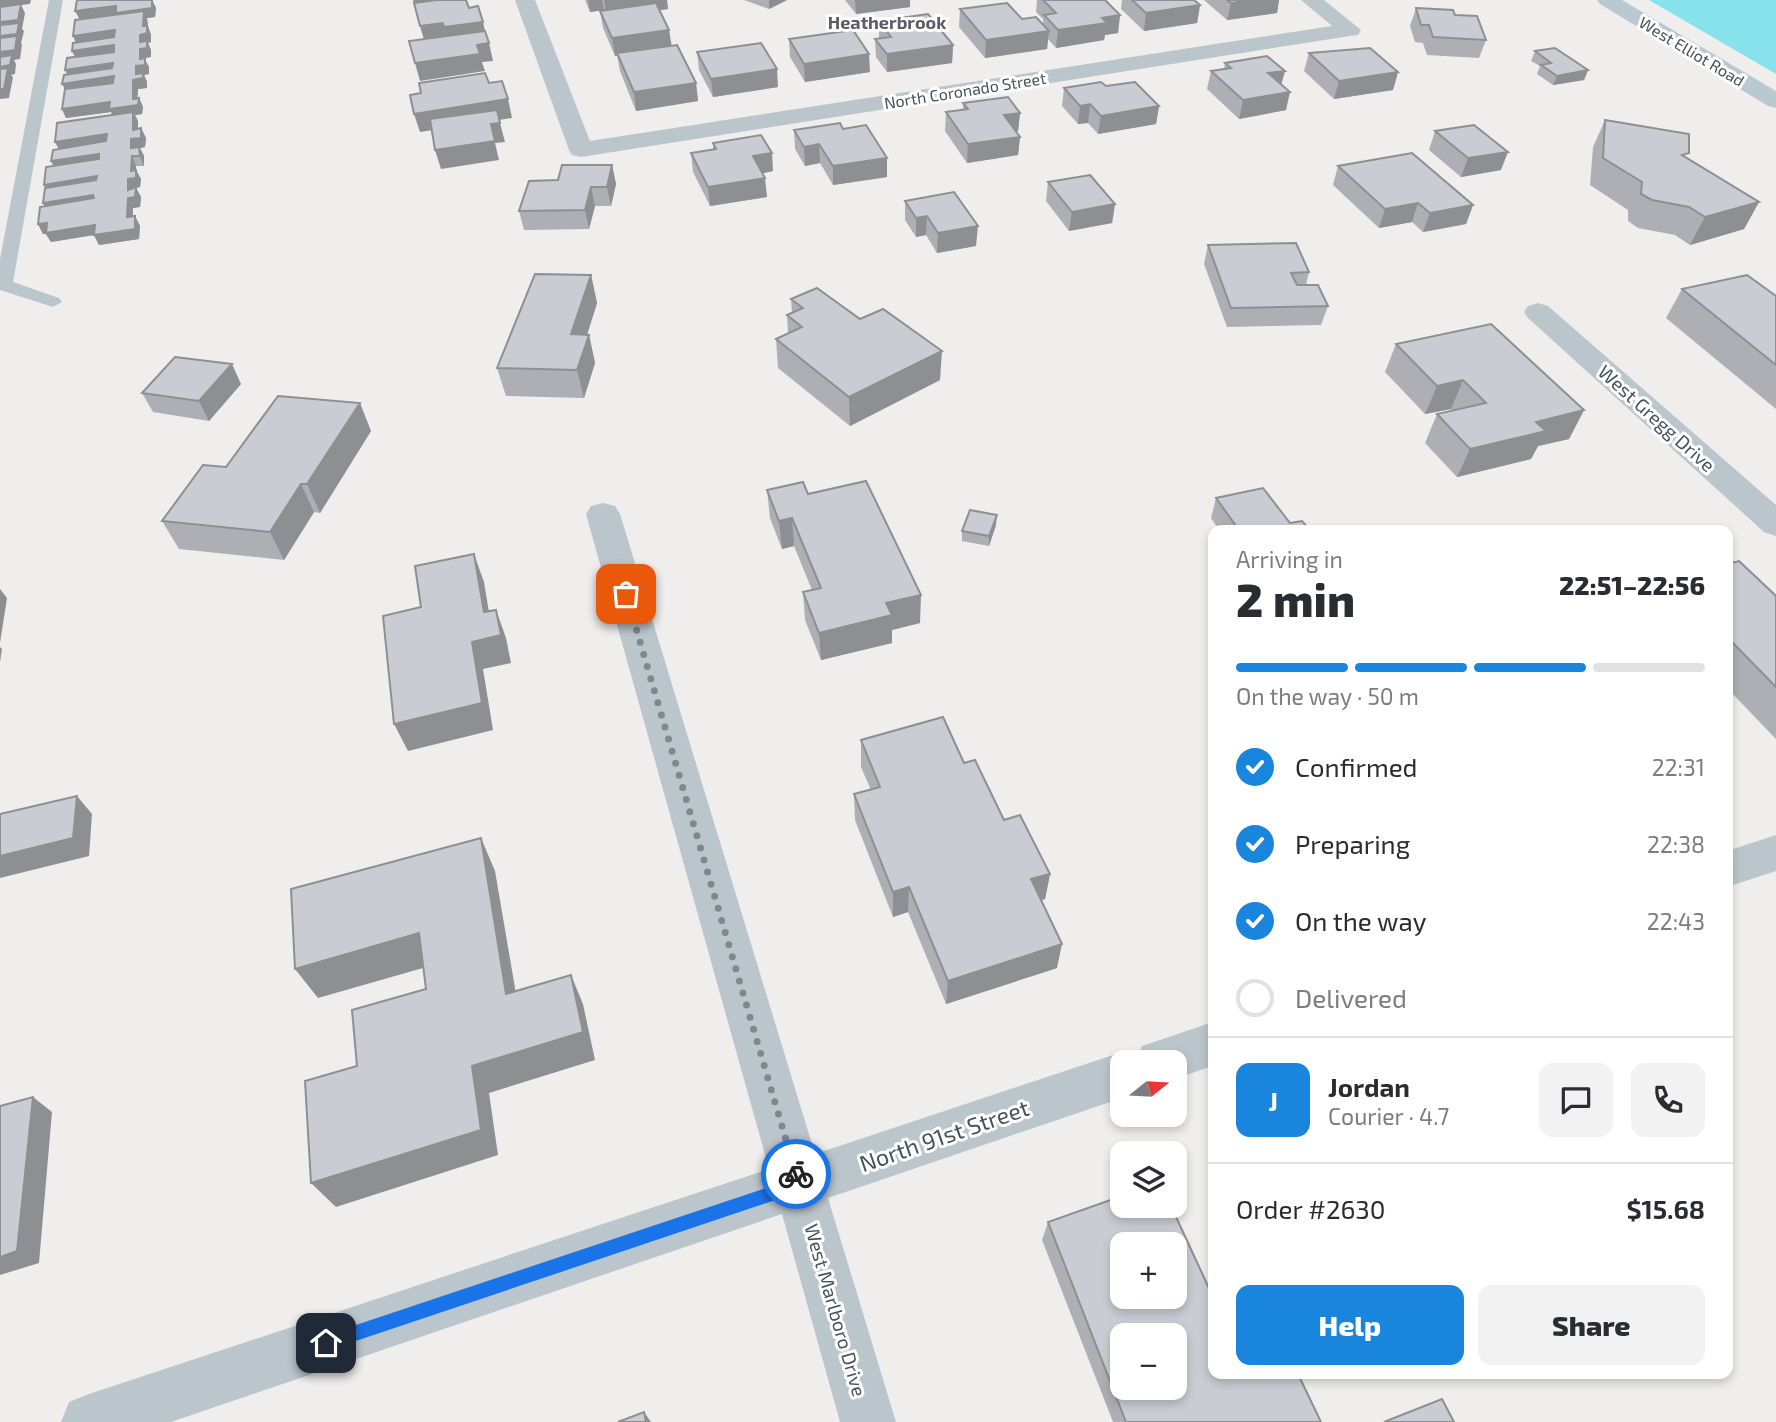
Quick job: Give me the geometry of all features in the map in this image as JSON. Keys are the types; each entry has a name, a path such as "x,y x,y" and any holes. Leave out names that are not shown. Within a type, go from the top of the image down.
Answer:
{"main road":[{"name":"West Elliot Road","path":"1608,0 1776,101"}],"street":[{"name":"North Coronado Street","path":"525,0 581,150 1350,30 1311,0"},
{"name":"West Gregg Drive","path":"1538,312 1776,524"},
{"name":"West Marlboro Drive","path":"603,514 868,1422"},
{"path":"1733,867 1776,853"},
{"path":"1187,1053 1208,1046"},
{"name":"North 91st Street","path":"89,1422 1110,1079"}],"lane":[{"path":"53,302 4,285 56,0"}],"water":[{"path":"1649,0 1776,0 1776,74"}],"building":[{"path":"77,0 152,0 152,8 116,13 116,6 75,11"},
{"path":"466,0 469,8 478,6 483,22 444,27 443,23 420,26 414,3"},
{"path":"1043,0 1105,0 1120,15 1102,18 1107,23 1058,30 1044,15 1056,13"},
{"path":"1132,0 1194,0 1200,5 1146,13"},
{"path":"1227,0 1251,0 1231,3"},
{"path":"656,3 669,30 612,38 600,11"},
{"path":"1007,3 1022,19 1036,17 1049,31 986,40 960,9"},
{"path":"21,4 18,20 0,22 0,7"},
{"path":"1416,8 1453,10 1455,15 1477,16 1486,40 1433,37 1429,25 1421,25"},
{"path":"144,11 143,26 147,26 147,33 140,35 140,42 147,41 147,48 140,49 140,59 145,58 145,65 136,66 136,74 143,73 143,78 133,80 133,99 139,98 138,105 109,109 110,102 62,109 65,89 113,83 114,76 62,84 64,75 112,68 113,63 65,70 67,58 114,52 114,45 72,51 73,43 114,37 115,30 73,36 75,20"},
{"path":"928,14 953,45 887,54 875,39 891,37 879,21"},
{"path":"19,23 17,34 0,36 0,25"},
{"path":"853,30 869,54 804,64 789,39"},
{"path":"485,31 489,43 477,45 480,54 415,63 409,41"},
{"path":"17,36 15,50 0,52 0,38"},
{"path":"761,43 777,69 711,79 697,52"},
{"path":"677,45 696,83 634,92 617,53"},
{"path":"1370,48 1398,72 1339,81 1309,53"},
{"path":"1555,48 1588,70 1557,76 1541,65 1551,63 1535,51"},
{"path":"12,55 10,65 0,67 0,57"},
{"path":"1267,56 1285,71 1268,73 1290,92 1243,100 1211,71 1231,68 1225,63"},
{"path":"8,68 4,89 0,89 0,69"},
{"path":"485,73 489,83 502,81 508,99 414,114 410,95 421,93 419,83"},
{"path":"1101,82 1106,86 1135,82 1159,106 1101,116 1090,104 1080,106 1064,88"},
{"path":"1008,97 1020,113 1004,115 1020,137 968,144 946,112 968,109 963,103"},
{"path":"497,110 500,123 491,124 495,141 435,150 430,119"},
{"path":"133,112 133,130 141,128 141,138 131,139 131,148 139,147 140,156 132,156 131,171 136,170 136,178 128,179 128,190 136,187 135,197 128,198 127,217 135,216 135,229 94,235 95,225 46,233 47,223 38,224 40,207 94,198 93,195 43,203 45,188 96,180 97,176 44,185 46,167 99,159 99,154 51,161 53,150 106,141 107,134 55,142 57,123"},
{"path":"1605,120 1689,134 1689,153 1682,155 1759,202 1705,217 1689,207 1652,200 1641,194 1642,182 1603,158"},
{"path":"840,123 843,129 866,125 887,158 833,166 819,144 804,147 794,130"},
{"path":"1474,125 1508,152 1468,158 1435,131"},
{"path":"761,135 772,153 753,156 765,178 708,187 691,153 716,149 713,143"},
{"path":"1412,153 1473,205 1430,213 1418,203 1385,209 1338,166"},
{"path":"562,165 612,165 607,187 591,187 585,210 519,211 529,181 558,180"},
{"path":"1090,175 1115,204 1072,212 1048,182"},
{"path":"954,192 978,226 938,233 927,216 916,218 905,201"},
{"path":"1296,243 1309,272 1291,273 1297,285 1318,285 1328,306 1231,308 1208,245"},
{"path":"535,274 591,275 571,334 589,335 577,370 497,368"},
{"path":"1747,275 1776,296 1776,365 1682,289"},
{"path":"817,288 860,319 883,309 942,351 849,397 776,339 802,327 787,315 803,308 791,299"},
{"path":"1491,324 1584,410 1536,422 1546,431 1470,449 1437,414 1486,403 1463,380 1437,386 1396,344"},
{"path":"175,357 232,364 199,401 142,393"},
{"path":"278,396 360,403 307,484 301,484 270,532 162,521 203,465 226,467"},
{"path":"866,481 921,595 886,603 892,615 819,633 803,592 821,588 792,518 779,521 767,490 803,482 808,494"},
{"path":"1263,488 1290,523 1302,521 1306,525 1235,525 1216,498"},
{"path":"970,510 997,515 989,536 962,531"},
{"path":"474,554 484,612 496,610 501,635 472,642 482,703 394,724 383,616 421,607 415,566"},
{"path":"1739,561 1776,596 1776,687 1733,643 1733,562"},
{"path":"943,717 964,763 975,760 1004,820 1020,815 1050,874 1031,879 1062,944 948,981 909,887 893,892 854,794 880,787 861,740"},
{"path":"77,796 73,838 0,856 0,814"},
{"path":"481,838 506,994 571,975 583,1032 472,1066 481,1130 311,1183 305,1081 357,1066 352,1010 426,989 419,933 295,969 291,889"},
{"path":"33,1097 17,1251 0,1257 0,1106"},
{"path":"1110,1200 1110,1218 1177,1218 1183,1232 1110,1232 1110,1309 1187,1309 1187,1241 1208,1286 1208,1379 1300,1379 1321,1422 1126,1422 1117,1400 1187,1400 1187,1323 1110,1323 1110,1381 1048,1222"},
{"path":"1442,1399 1454,1422 1384,1422"},
{"path":"644,1412 646,1422 618,1422"}],"way so far":[{"path":"626,594 796,1174"}],"district":[{"name":"Heatherbrook","path":"887,22"}],"route":[{"path":"326,1343 799,1184 796,1174"}]}
